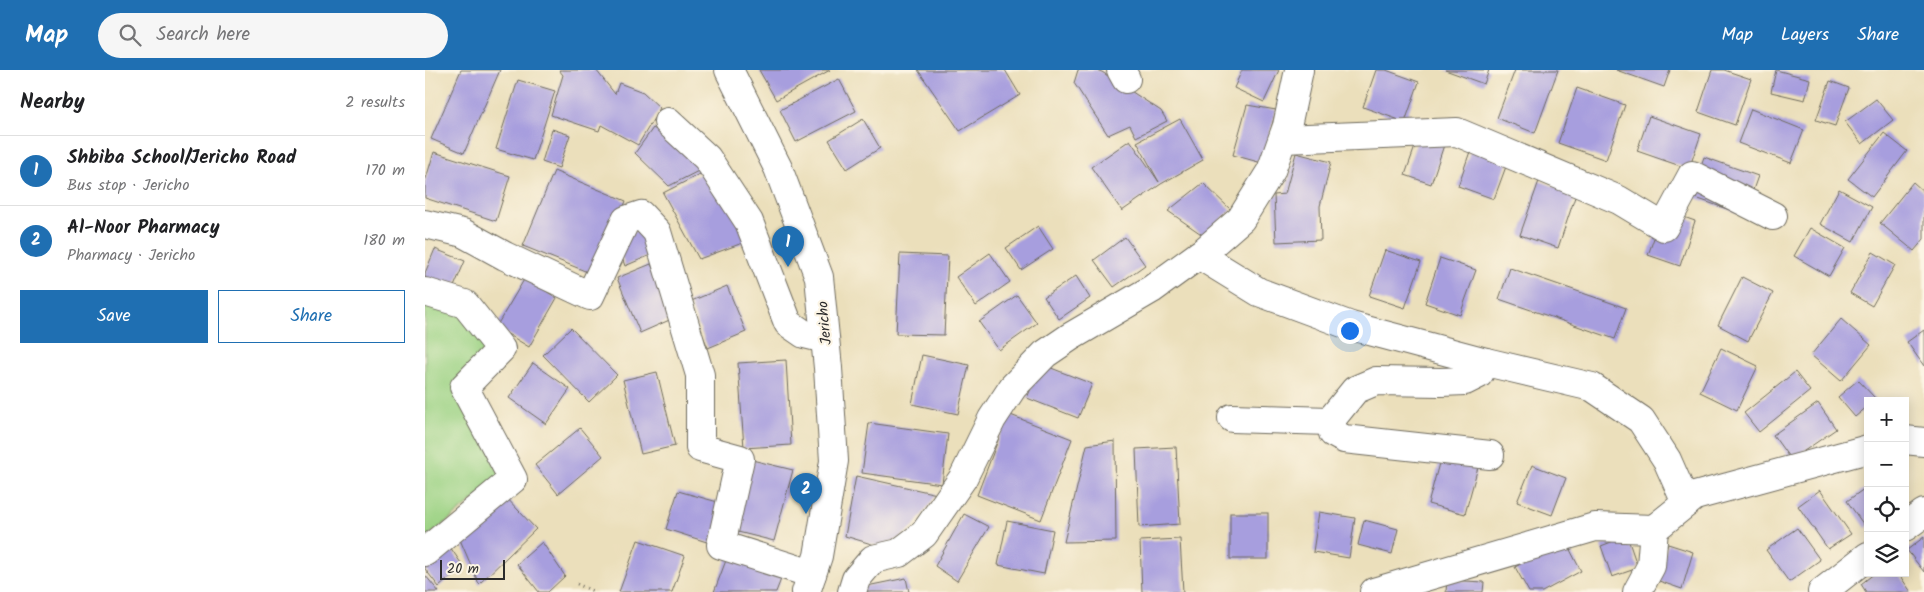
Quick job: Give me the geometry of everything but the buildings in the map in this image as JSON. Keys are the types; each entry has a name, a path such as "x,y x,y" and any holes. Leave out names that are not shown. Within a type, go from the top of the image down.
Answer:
{"street":[{"name":"Jericho","path":"729,70 777,168 819,277 834,461 818,556 809,583"},
{"path":"852,592 857,580 873,559 899,553 924,534 963,478 992,420 1013,387 1045,354 1152,289 1199,255 1241,219 1271,171 1283,139 1299,70"},
{"path":"668,122 707,158 749,222 788,323 804,334 825,339"},
{"path":"1283,139 1457,132 1619,200 1664,227 1692,175 1773,216"},
{"path":"425,224 463,233 505,256 590,296 626,220 641,215 657,232 700,375 699,448 740,459 721,546 809,583"},
{"path":"1199,255 1259,292 1351,326 1486,362 1592,387 1641,420 1667,460 1686,503"},
{"path":"425,292 465,304 501,349 464,387 513,479 425,552"},
{"path":"1330,422 1355,390 1376,381 1465,381 1479,374 1486,362"},
{"path":"1232,418 1330,422"},
{"path":"1330,422 1333,433 1344,439 1490,455"},
{"path":"1909,440 1924,442"},
{"path":"1374,592 1595,527 1654,529 1695,496 1864,450"},
{"path":"1909,524 1924,513"},
{"path":"1637,592 1651,566 1654,529"},
{"path":"1822,592 1864,559"}],"path":[{"path":"577,584 595,592"}],"green space":[{"path":"425,297 475,319 492,351 469,374 515,467 425,539"}],"place":[{"name":"Shbiba School/Jericho Road","path":"788,267"},
{"name":"Al-Noor Pharmacy","path":"806,514"}]}
